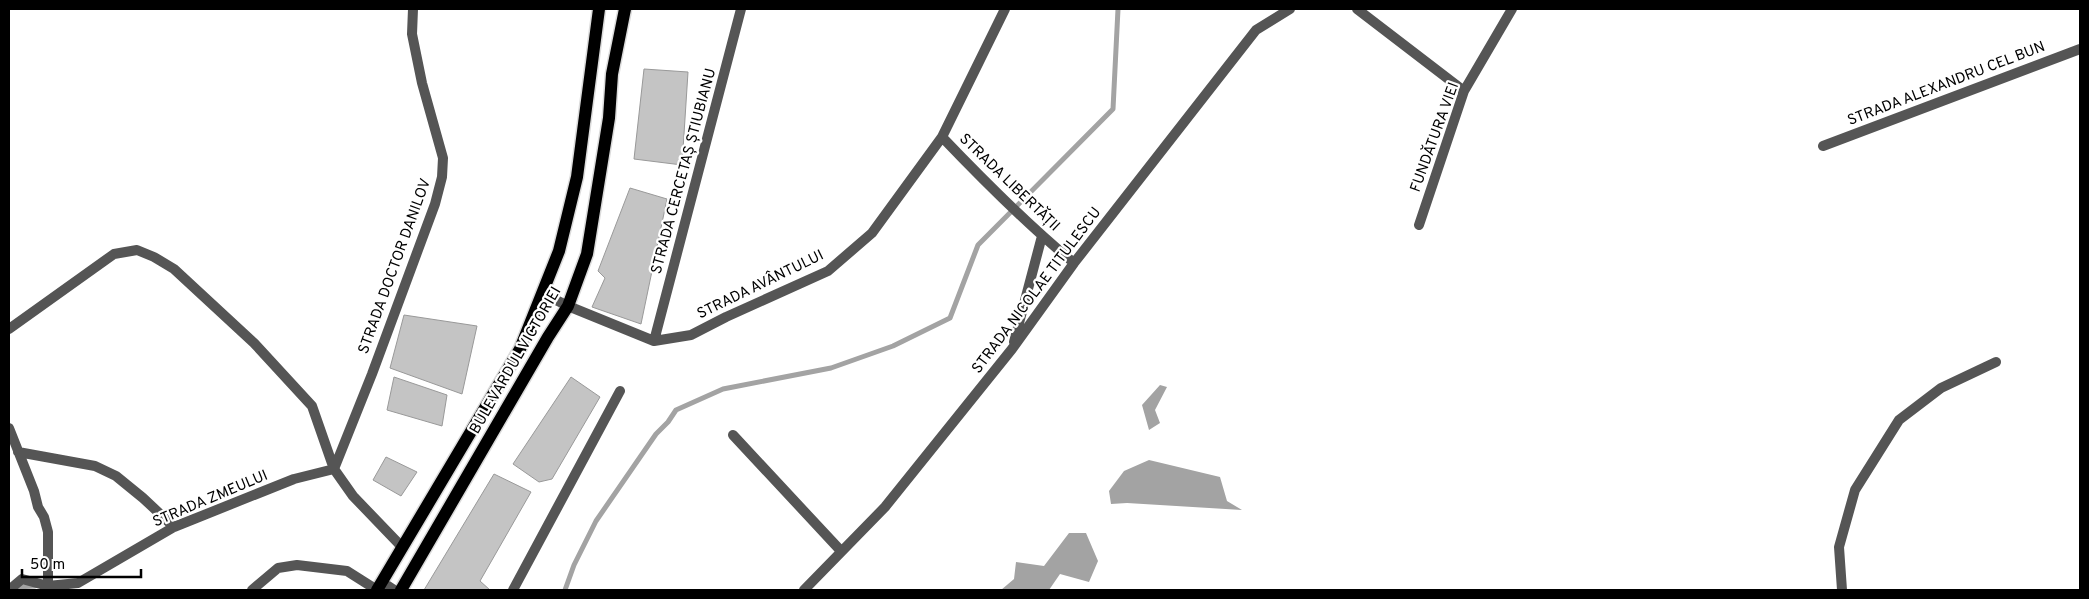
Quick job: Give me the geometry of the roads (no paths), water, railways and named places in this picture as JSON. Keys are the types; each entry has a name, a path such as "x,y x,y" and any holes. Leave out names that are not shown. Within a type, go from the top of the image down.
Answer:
{"main road":[{"name":"BULEVARDUL VICTORIEI","path":"377,590 520,349 559,251 577,177 599,9"},
{"name":"BULEVARDUL VICTORIEI","path":"401,590 548,337 568,306 587,254 609,118 612,74 625,9"}],"street":[{"name":"STRADA DOCTOR DANILOV","path":"334,469 431,213 442,177 443,158 422,83 412,34 413,9"},
{"name":"STRADA CERCETAȘ ȘTIUBIANU","path":"654,341 740,9"},
{"name":"STRADA LIBERTĂȚII","path":"1004,9 942,137 997,195 1074,263"},
{"name":"STRADA NICOLAE TITULESCU","path":"804,590 885,507 1012,349 1074,263 1256,30 1290,9"},
{"path":"1356,9 1464,91"},
{"name":"FUNDĂTURA VIEI","path":"1419,225 1464,91 1512,9"},
{"name":"STRADA ALEXANDRU CEL BUN","path":"1823,146 2080,49"},
{"name":"STRADA AVÂNTULUI","path":"654,341 691,335 726,317 828,272 872,233 942,137"},
{"path":"1012,349 1042,236"},
{"path":"9,330 114,254 137,250 154,257 174,269 254,343 312,406 334,469 353,496 402,547"},
{"path":"542,294 654,341"},
{"path":"1842,590 1839,548 1855,490 1899,420 1941,388 1996,362"},
{"path":"513,590 620,390"},
{"path":"9,428 34,491 38,507 44,516 48,532 48,586 22,579 9,590"},
{"path":"733,435 841,552"},
{"path":"18,452 95,466 109,473 144,498 174,527"},
{"name":"STRADA ZMEULUI","path":"48,586 78,583 174,527 294,479 334,469"},
{"path":"252,590 278,568 297,565 347,571 377,590 382,586 388,586 394,590"}],"waterway":[{"path":"565,590 574,565 596,521 656,434 668,422 676,410 723,389 831,368 893,346 950,318 978,245 1113,109 1118,9"},
{"path":"16,587 35,586"}]}
